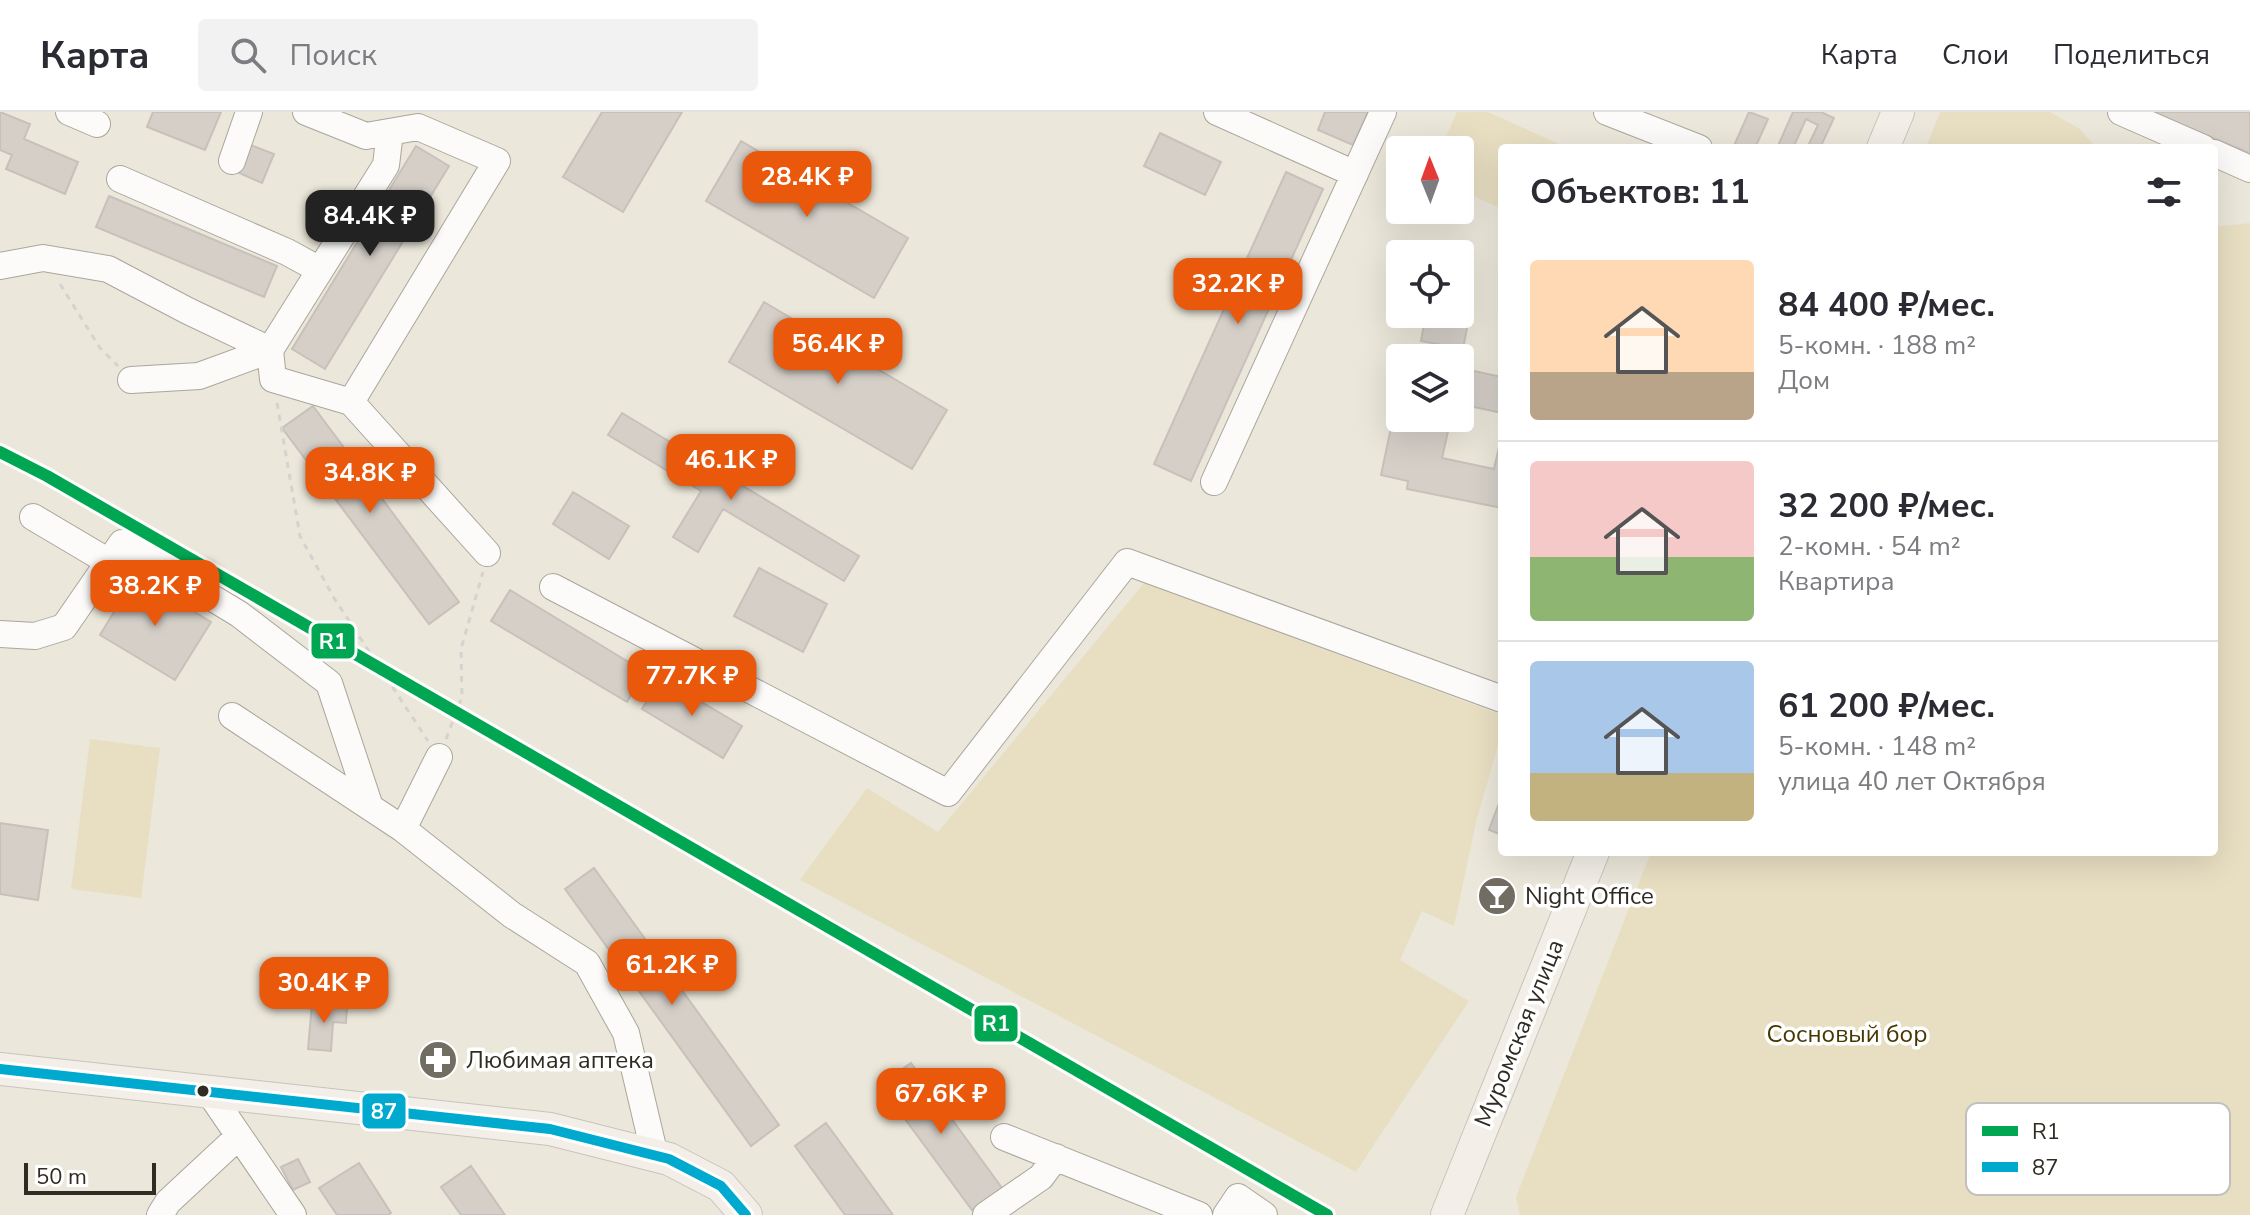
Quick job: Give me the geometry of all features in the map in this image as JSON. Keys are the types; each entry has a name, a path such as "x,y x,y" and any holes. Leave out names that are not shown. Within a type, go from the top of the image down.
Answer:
{"main road":[{"path":"1885,144 1898,112"},
{"name":"Муромская улица","path":"1447,1215 1591,856"},
{"path":"0,1069 550,1129 669,1159 721,1186 746,1215"}],"street":[{"path":"69,112 97,124"},
{"path":"232,161 249,112"},
{"path":"306,112 366,136 418,127 497,161 351,402"},
{"path":"1217,112 1355,174"},
{"path":"1214,482 1383,112"},
{"path":"1607,112 1689,144"},
{"path":"2121,112 2194,144"},
{"path":"131,380 199,376 270,350 386,165 390,132"},
{"path":"2218,155 2250,169"},
{"path":"120,179 287,252 320,270"},
{"path":"0,266 43,258 108,269 270,350"},
{"path":"270,350 273,379 351,402 487,553"},
{"path":"33,517 109,562"},
{"path":"0,634 35,636 64,627 122,543 239,614 329,683 370,807"},
{"path":"553,587 948,793 1127,562 1498,698"},
{"path":"232,716 403,829 512,915 587,963 626,1033 655,1156"},
{"path":"403,829 439,757"},
{"path":"209,1092 293,1215"},
{"path":"160,1215 168,1202 239,1136"},
{"path":"1004,1137 1199,1215"},
{"path":"986,1215 1041,1177 1056,1157"},
{"path":"1226,1215 1238,1197 1264,1215"}],"path":[{"path":"43,258 100,348 131,380"},
{"path":"273,379 300,536 334,598 439,757"},
{"path":"439,757 462,697 461,649 487,553"}],"green space":[{"path":"1457,112 1488,112 1559,144 1498,144 1498,207 1474,196 1474,136 1446,136"},
{"path":"1940,112 2050,112 2080,129 2093,144 1928,144"},
{"name":"Сосновый бор","path":"2250,223 2250,1215 1520,1215 1516,1197 1649,856 2218,856 2218,227"},
{"path":"1144,583 1498,714 1498,746 1477,818 1454,926 1422,911 1400,960 1469,1001 1356,1172 800,880 867,788 938,832"},
{"path":"90,739 160,748 141,898 71,889"}],"building":[{"path":"0,112 30,124 24,139 78,162 65,194 6,169 12,155 0,150"},
{"path":"153,112 221,112 205,150 147,127"},
{"path":"602,112 682,112 623,212 563,177"},
{"path":"1325,112 1368,112 1353,145 1318,130"},
{"path":"1749,112 1768,119 1757,144 1735,144"},
{"path":"1793,112 1821,112 1834,118 1822,144 1809,144 1818,125 1806,119 1795,144 1779,144"},
{"path":"2150,112 2250,112 2250,153"},
{"path":"1160,133 1221,162 1205,195 1144,166"},
{"path":"741,141 908,238 874,298 706,201"},
{"path":"248,144 274,154 262,183 237,172"},
{"path":"416,146 449,166 325,369 292,349"},
{"path":"1286,172 1323,189 1191,481 1154,464"},
{"path":"109,196 277,266 264,297 96,227"},
{"path":"764,302 947,410 912,469 729,362"},
{"path":"1423,328 1467,328 1464,344 1421,341"},
{"path":"1474,371 1498,376 1498,412 1474,407"},
{"path":"313,406 459,602 429,624 282,428"},
{"path":"622,413 859,556 844,581 723,509 698,552 673,537 701,491 608,435"},
{"path":"1390,432 1448,432 1442,458 1494,469 1498,452 1498,507 1407,489 1408,481 1381,475"},
{"path":"573,492 629,526 609,559 553,524"},
{"path":"759,568 827,604 803,652 734,616"},
{"path":"136,576 211,622 175,680 100,635"},
{"path":"510,590 645,672 627,702 491,621"},
{"path":"661,678 742,726 723,758 642,709"},
{"path":"1498,806 1498,833 1489,830"},
{"path":"0,823 48,830 38,900 0,894"},
{"path":"594,868 779,1125 751,1146 565,889"},
{"path":"312,1004 347,1007 346,1023 333,1022 331,1051 308,1049"},
{"path":"911,1063 1002,1188 972,1210 880,1085"},
{"path":"826,1123 893,1215 845,1215 795,1146"},
{"path":"298,1159 310,1182 293,1190 281,1167"},
{"path":"359,1163 391,1213 388,1215 337,1215 319,1188"},
{"path":"471,1166 505,1215 461,1215 441,1187"}],"transit line":[{"name":"R1","path":"0,452 47,476 1327,1215"},
{"name":"87","path":"0,1069 550,1129 669,1159 721,1186 746,1215"}],"place":[{"name":"Night Office","path":"1497,896"},
{"name":"Любимая аптека","path":"438,1060"}]}
